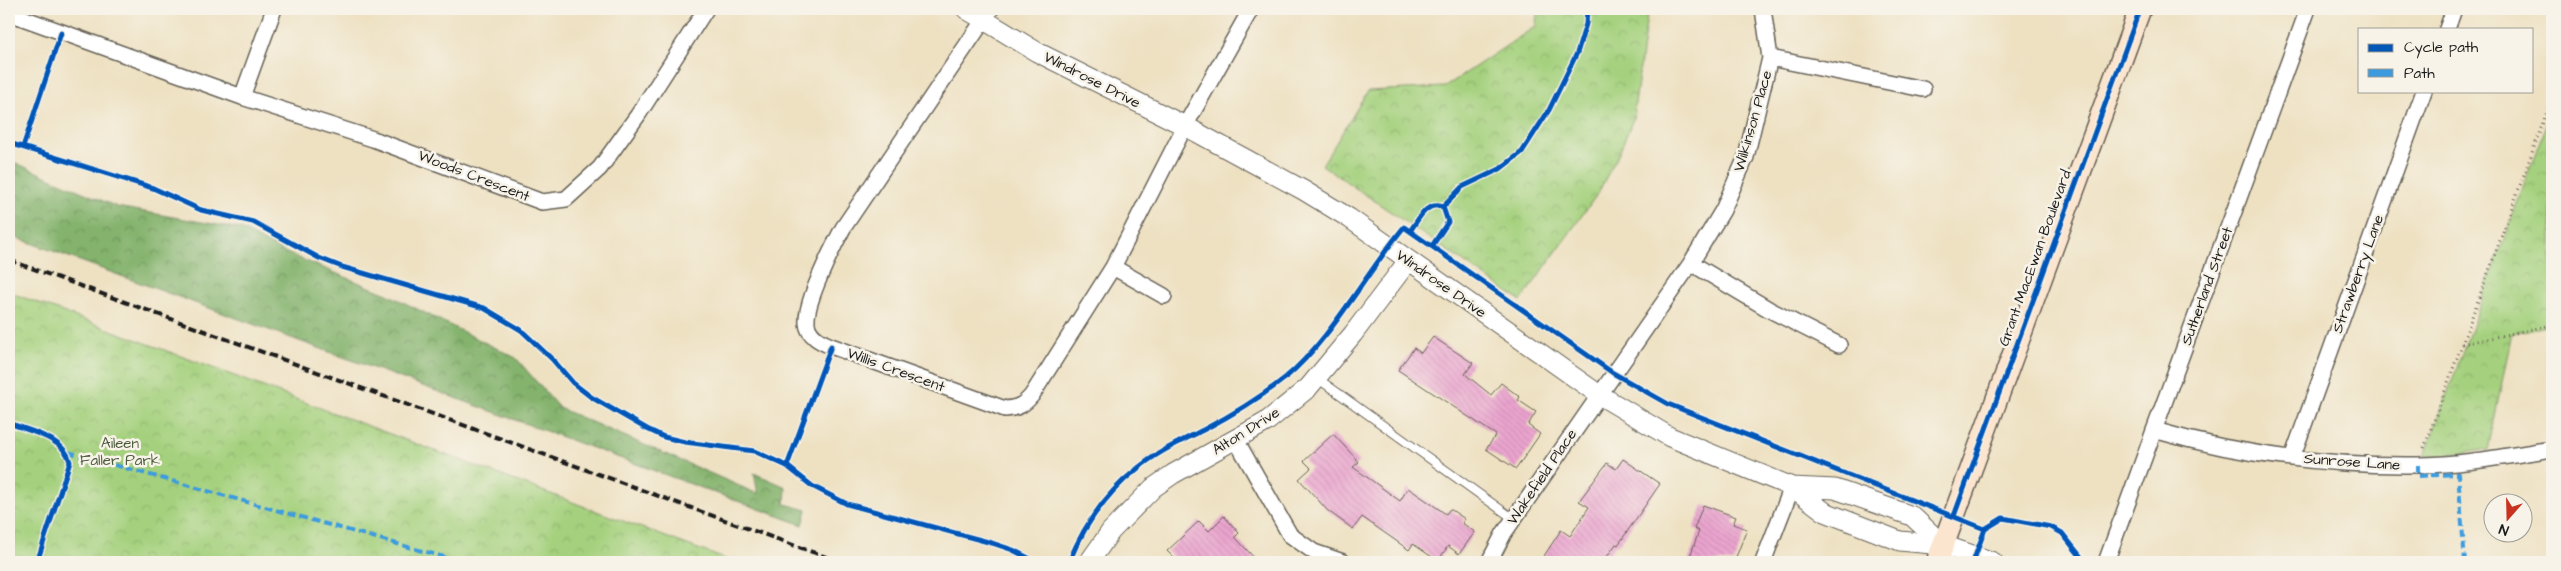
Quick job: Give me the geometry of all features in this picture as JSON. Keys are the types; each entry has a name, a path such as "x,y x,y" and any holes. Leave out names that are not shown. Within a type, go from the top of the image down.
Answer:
{"main road":[{"name":"Grant MacEwan Boulevard","path":"1940,554 2140,9"}],"street":[{"path":"242,96 274,9"},
{"name":"Windrose Drive","path":"966,9 987,15 1045,56 1185,126 1303,190 1349,218 1598,394 1670,437 1792,487 1825,512 1900,541 1940,554"},
{"name":"Willis Crescent","path":"987,15 843,228 827,261 810,304 807,324 811,334 819,341 1005,409 1016,408 1026,403 1113,267 1185,126 1251,9"},
{"name":"Wilkinson Place","path":"1598,394 1691,263 1723,210 1746,157 1770,58 1763,9"},
{"name":"Sutherland Street","path":"2106,562 2308,9"},
{"path":"2447,28 2454,9"},
{"name":"Woods Crescent","path":"9,13 242,96 373,138 542,202 566,199 600,168 638,115 699,11"},
{"name":"Wilkinson Place","path":"1770,58 1923,89"},
{"name":"Strawberry Lane","path":"2292,458 2424,92"},
{"name":"Alton Drive","path":"1089,562 1111,531 1153,488 1173,474 1266,422 1317,378 1408,261"},
{"path":"1691,263 1770,310 1839,345"},
{"path":"1113,267 1164,296"},
{"name":"Wakefield Place","path":"1489,562 1504,533 1598,394"},
{"name":"Sunrose Lane","path":"2154,430 2226,450 2292,458 2418,466 2466,462 2552,449"},
{"path":"1236,440 1290,535 1314,552 1343,562"},
{"path":"1763,562 1792,487"},
{"name":"Windrose Drive","path":"1792,487 1835,489 1912,516 1940,554"},
{"path":"1940,554 1994,562"}],"lane":[{"path":"1317,378 1514,519"}],"path":[{"path":"2418,466 2552,98"},
{"path":"2461,344 2552,325"}],"green space":[{"path":"1537,9 1646,9 1647,15 1633,119 1620,151 1598,193 1521,301 1322,165 1368,91 1445,87 1536,26"},
{"path":"2552,108 2552,325 2512,333 2488,450 2424,457"},
{"path":"9,160 117,207 241,229 284,252 387,294 516,358 559,408 758,494 754,473 786,487 785,504 807,510 803,525 9,235"},
{"name":"Aileen Faller Park","path":"9,292 733,562 9,562"}],"building":[{"path":"1433,337 1473,363 1465,374 1491,395 1501,383 1520,397 1518,400 1536,412 1528,425 1540,434 1516,469 1486,449 1496,435 1398,370 1414,348 1421,353"},
{"path":"1333,434 1359,462 1353,467 1400,501 1408,488 1446,514 1450,509 1465,519 1462,523 1475,532 1459,554 1448,546 1438,561 1413,544 1409,550 1362,517 1353,529 1328,511 1299,479 1311,468 1304,461"},
{"path":"1623,459 1660,484 1618,545 1616,544 1603,562 1540,562 1561,530 1570,536 1589,507 1579,501 1607,463 1616,469"},
{"path":"1703,505 1736,517 1733,524 1747,529 1734,562 1688,562 1699,531 1694,529"},
{"path":"1224,516 1239,533 1235,537 1258,562 1178,562 1167,551 1199,521 1209,531"}],"railway":[{"path":"9,260 840,562"}],"marked path":[{"path":"68,452 462,562"},
{"path":"2418,465 2418,476 2458,474 2465,562"}],"cycle path":[{"path":"1443,207 1462,187 1500,169 1522,152 1549,110 1577,53 1586,24 1587,9"},
{"path":"1954,516 2140,9"},
{"path":"23,147 61,33"},
{"path":"9,143 153,188 201,210 253,222 319,258 342,267 484,308 521,330 553,360 573,383 591,397 664,437 685,442 754,451 787,466 812,486 847,504 992,543 1013,550 1036,562"},
{"path":"1410,231 1427,209 1437,206 1443,207 1448,222 1432,246"},
{"path":"1069,562 1081,535 1097,511 1126,479 1161,452 1226,418 1256,399 1285,378 1301,363 1332,326 1404,227 1613,373 1668,404 1985,529 1973,562"},
{"path":"787,466 831,346"},
{"path":"9,423 54,441 67,454 70,462 37,562"},
{"path":"1985,529 2003,518 2051,527 2062,533 2085,562"}]}
